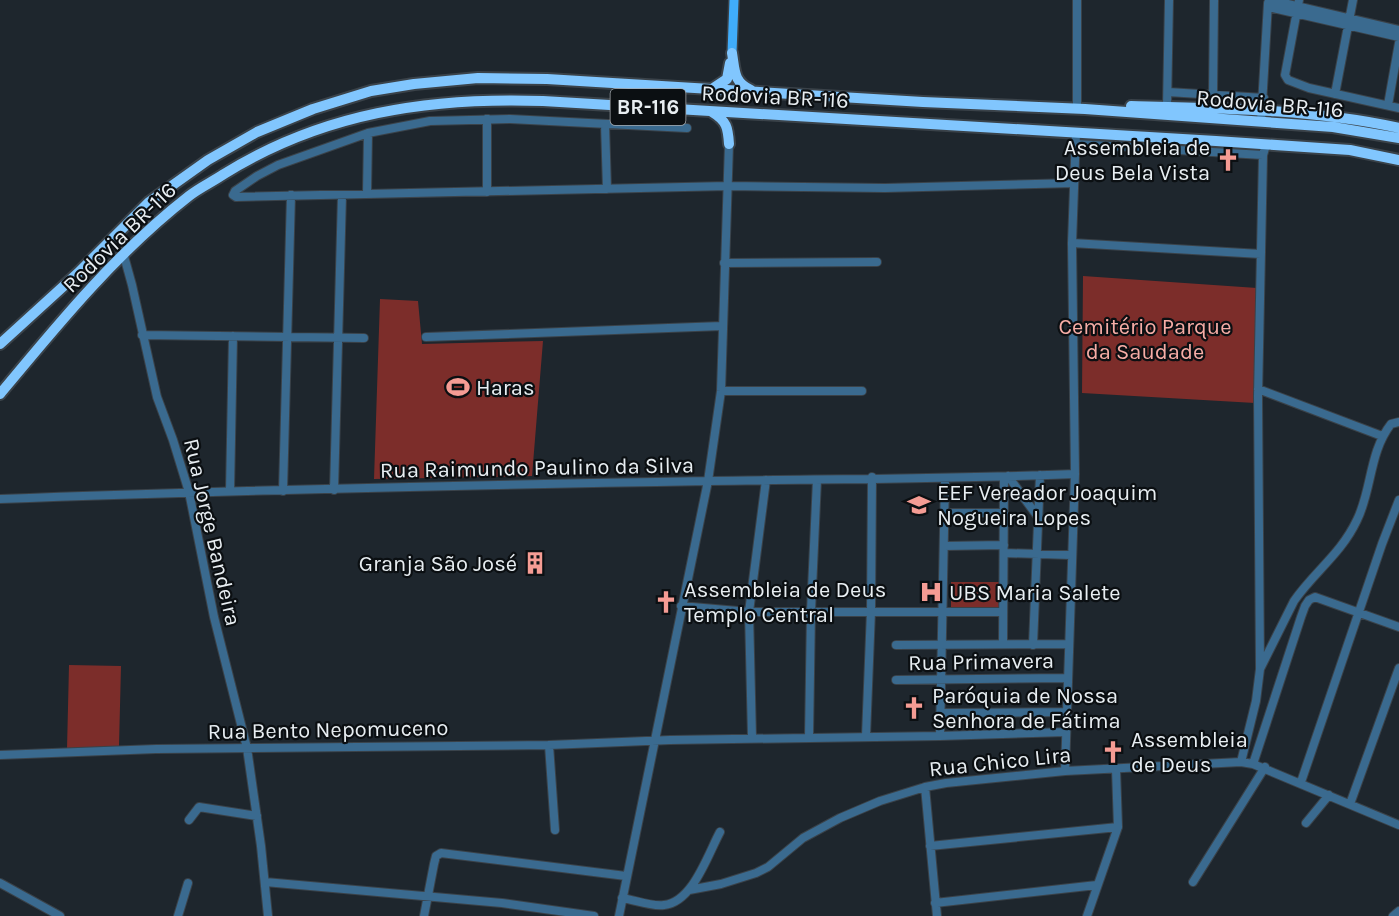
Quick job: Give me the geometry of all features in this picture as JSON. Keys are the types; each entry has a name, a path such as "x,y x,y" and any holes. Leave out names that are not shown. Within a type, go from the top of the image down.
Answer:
{"highway":[{"path":"711,90 728,77 732,53"},
{"path":"732,53 738,81 741,86 756,93"},
{"name":"Rodovia BR-116","path":"0,344 78,273 130,219 168,187 208,160 257,132 331,102 390,88 471,78 547,80 756,93 1262,116 1399,138"},
{"name":"Rodovia BR-116","path":"0,394 51,332 124,256 190,195 245,161 290,140 353,118 411,106 477,100 543,101 1076,139 1265,150 1350,150 1399,160"},
{"path":"1081,109 1116,106 1167,107 1262,116 1353,119 1399,128"},
{"path":"712,112 722,118 727,125 729,144"},
{"path":"729,144 734,127 740,119 750,114"}],"main road":[{"path":"732,53 734,0"}],"street":[{"path":"1077,0 1081,109"},
{"path":"1167,107 1169,0"},
{"path":"1213,95 1214,0"},
{"path":"1335,94 1353,0"},
{"path":"1262,116 1269,2 1298,7 1399,37"},
{"path":"1298,7 1286,78 1299,85 1399,108"},
{"path":"1349,22 1399,30"},
{"path":"1388,105 1399,43"},
{"path":"1168,92 1264,98"},
{"path":"687,128 487,119 430,121 368,133 270,169 233,195 236,197 728,186 885,188 1074,183"},
{"path":"487,119 487,192"},
{"path":"605,123 607,189"},
{"path":"368,133 368,194"},
{"path":"1065,771 1075,474 1072,243 1076,139"},
{"path":"619,916 719,421 722,391 722,326 729,144"},
{"path":"1241,762 1254,711 1260,669 1258,389 1265,150"},
{"path":"283,491 291,195"},
{"path":"334,490 342,195"},
{"path":"1072,243 1261,254"},
{"name":"Rua Jorge Bandeira","path":"124,256 157,397 189,492 214,617 247,748 268,916"},
{"path":"724,263 877,262"},
{"path":"426,337 722,326"},
{"path":"142,335 364,338"},
{"path":"230,491 233,336"},
{"path":"1258,389 1382,436"},
{"path":"722,391 862,391"},
{"path":"1260,669 1294,601 1338,553 1352,530 1361,509 1382,436 1391,424 1399,422"},
{"name":"Rua Raimundo Paulino da Silva","path":"0,499 230,491 1075,474"},
{"path":"1033,645 1040,475"},
{"path":"866,736 873,477"},
{"path":"1006,477 1038,517"},
{"path":"1003,644 1006,477"},
{"path":"940,736 945,478"},
{"path":"752,738 749,612 766,480"},
{"path":"809,737 811,611 817,480"},
{"path":"1301,782 1399,500"},
{"path":"944,513 1004,513"},
{"path":"944,546 1071,555"},
{"path":"1253,764 1301,617 1309,600 1315,597 1399,627"},
{"path":"681,606 749,612 1004,612"},
{"path":"896,645 1068,644"},
{"path":"1350,804 1399,668"},
{"name":"Rua Primavera","path":"896,680 1067,678"},
{"path":"940,713 1066,712"},
{"name":"Rua Bento Nepomuceno","path":"0,755 156,749 549,745 752,738 1066,732"},
{"path":"549,745 555,830"},
{"name":"Rua Chico Lira","path":"622,898 664,905 677,901 689,890 721,884 756,873 768,867 803,838 840,818 880,801 925,787 1065,771 1241,762 1265,767 1399,825"},
{"path":"1193,882 1265,767"},
{"path":"1087,916 1118,827 1116,769"},
{"path":"925,787 937,916"},
{"path":"1306,823 1329,795"},
{"path":"189,820 199,807 257,816"},
{"path":"930,846 1118,827"},
{"path":"689,890 695,883 720,832"},
{"path":"424,916 435,860 439,854 444,853 626,876"},
{"path":"265,882 502,903 594,916"},
{"path":"178,916 188,883"},
{"path":"0,884 60,916"},
{"path":"935,903 1097,885"},
{"path":"1393,916 1399,911"}],"green space":[{"name":"Cemitério Parque da Saudade","path":"1083,276 1257,288 1255,403 1082,393"},
{"name":"Haras","path":"380,299 418,301 422,344 543,341 532,476 374,479"},
{"path":"951,582 1002,582 1002,608 951,607"},
{"path":"69,665 121,666 119,746 67,749"}],"place":[{"name":"Assembleia de Deus Bela Vista","path":"1228,160"},
{"name":"Haras","path":"458,387"},
{"name":"EEF Vereador Joaquim Nogueira Lopes","path":"919,505"},
{"name":"Granja São José","path":"535,563"},
{"name":"UBS Maria Salete","path":"931,592"},
{"name":"Assembleia de Deus Templo Central","path":"666,602"},
{"name":"Paróquia de Nossa Senhora de Fátima","path":"914,708"},
{"name":"Assembleia de Deus","path":"1113,752"}]}
